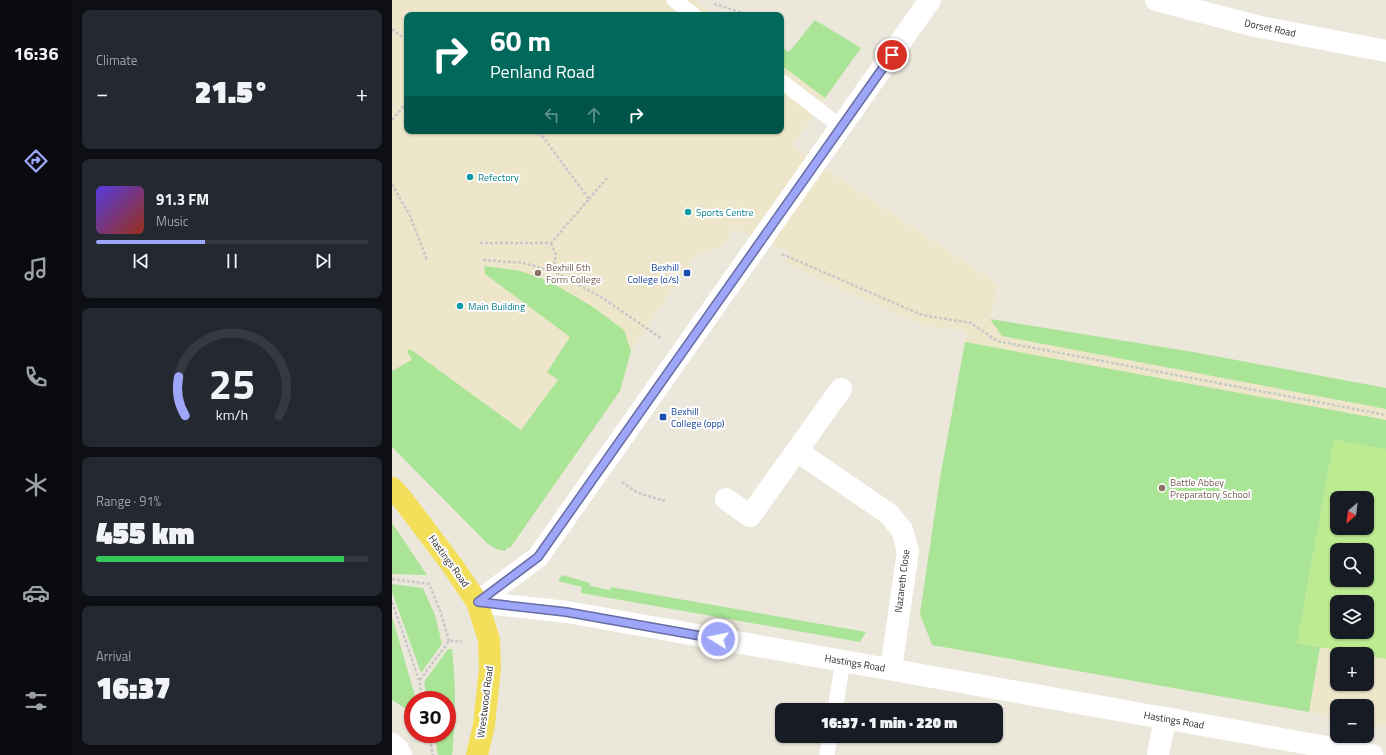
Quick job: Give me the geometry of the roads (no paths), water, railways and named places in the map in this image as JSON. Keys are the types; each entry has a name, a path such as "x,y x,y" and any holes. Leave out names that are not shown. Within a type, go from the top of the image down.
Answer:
{"main road":[{"name":"Hastings Road","path":"392,488 448,559 478,602"},
{"name":"Wrestwood Road","path":"477,755 484,725 490,668 489,640 478,602"}],"street":[{"path":"478,602 538,557 930,0"},
{"name":"Dorset Road","path":"1156,0 1260,27 1386,51"},
{"path":"726,499 750,516 841,389"},
{"name":"Nazareth Close","path":"797,451 889,514 902,530 908,551 891,669"},
{"name":"Hastings Road","path":"478,602 566,612 1372,755"},
{"path":"1158,755 1164,718"},
{"path":"392,744 398,748 401,755"}],"lane":[{"path":"674,0 690,12"},
{"path":"784,83 841,127"},
{"path":"836,703 843,661"},
{"path":"827,755 829,743"}],"place":[{"name":"Refectory","path":"470,177"},
{"name":"Sports Centre","path":"688,212"},
{"name":"Bexhill 6th Form College","path":"538,273"},
{"name":"Bexhill College (o/s)","path":"687,273"},
{"name":"Main Building","path":"460,306"},
{"name":"Bexhill College (opp)","path":"663,417"},
{"name":"Battle Abbey Preparatory School","path":"1162,488"}]}
